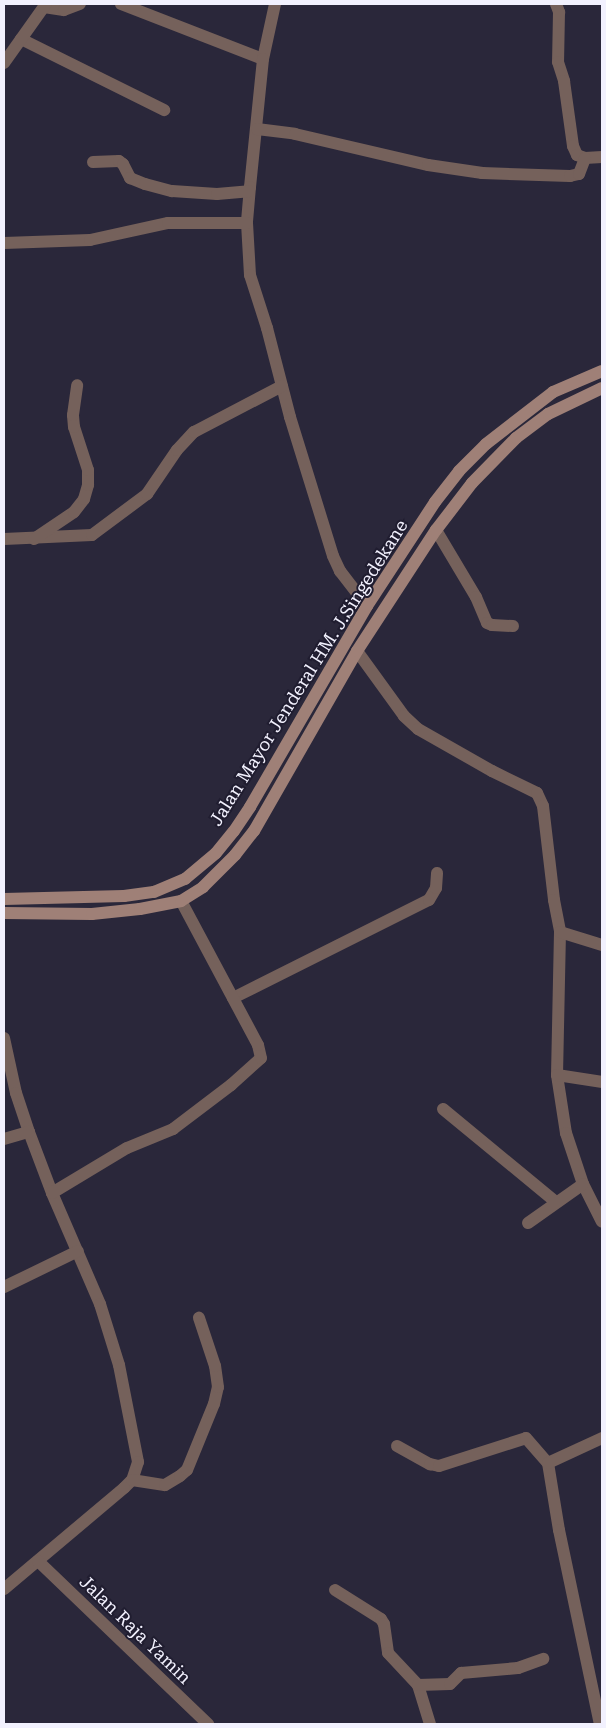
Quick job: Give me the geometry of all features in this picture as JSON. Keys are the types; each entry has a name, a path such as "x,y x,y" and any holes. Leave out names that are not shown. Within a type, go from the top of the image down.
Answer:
{"main road":[{"name":"Jalan Mayor Jenderal HM. J.Singedekane","path":"4,899 124,896 154,892 175,885 191,875 216,853 240,824 367,606 435,502 459,471 486,444 545,398 577,380 602,371"},
{"name":"Jalan Mayor Jenderal HM. J.Singedekane","path":"4,913 92,914 140,909 181,902 203,887 236,856 254,831 357,651 436,530 472,483 516,438 548,414 602,388"}],"street":[{"path":"4,63 45,5 64,10 80,4"},
{"path":"121,4 263,59"},
{"path":"275,4 263,59 246,223 250,275 332,556 340,571 367,606"},
{"path":"556,4 559,12 558,62 564,81 573,146 577,154 585,158 602,157"},
{"path":"21,39 164,110"},
{"path":"256,129 296,134 428,165 482,173 570,176 578,174 585,158"},
{"path":"93,162 118,161 123,164 130,178 144,184 172,191 217,194 249,191"},
{"path":"4,243 90,240 168,222 246,223"},
{"path":"34,539 74,512 84,499 88,485 88,470 74,427 73,415 77,385"},
{"path":"4,539 92,535 147,494 177,450 194,432 282,386"},
{"path":"436,530 476,597 487,623 492,626 513,626"},
{"path":"357,651 404,716 418,729 492,771 537,793 545,819 554,900 560,932 557,1076 566,1133 583,1184 602,1222"},
{"path":"233,998 429,900 433,895 437,873"},
{"path":"52,1193 127,1148 173,1129 231,1085 261,1058 258,1045 181,902"},
{"path":"560,932 602,945"},
{"path":"4,1038 16,1093 29,1132 52,1193 100,1304 119,1366 137,1454 136,1471 132,1480 4,1589"},
{"path":"557,1076 602,1082"},
{"path":"442,1109 556,1202"},
{"path":"4,1139 29,1132"},
{"path":"528,1223 583,1184"},
{"path":"4,1288 78,1251"},
{"path":"132,1480 165,1485 187,1470 214,1404 218,1387 215,1366 199,1318"},
{"path":"398,1446 430,1464 439,1466 526,1438 548,1463 559,1530 600,1724"},
{"path":"548,1463 602,1438"},
{"name":"Jalan Raja Yamin","path":"38,1562 208,1724"},
{"path":"335,1590 381,1619 387,1629 388,1653 418,1685 430,1724"},
{"path":"418,1685 450,1684 461,1673 518,1668 543,1659"}]}
